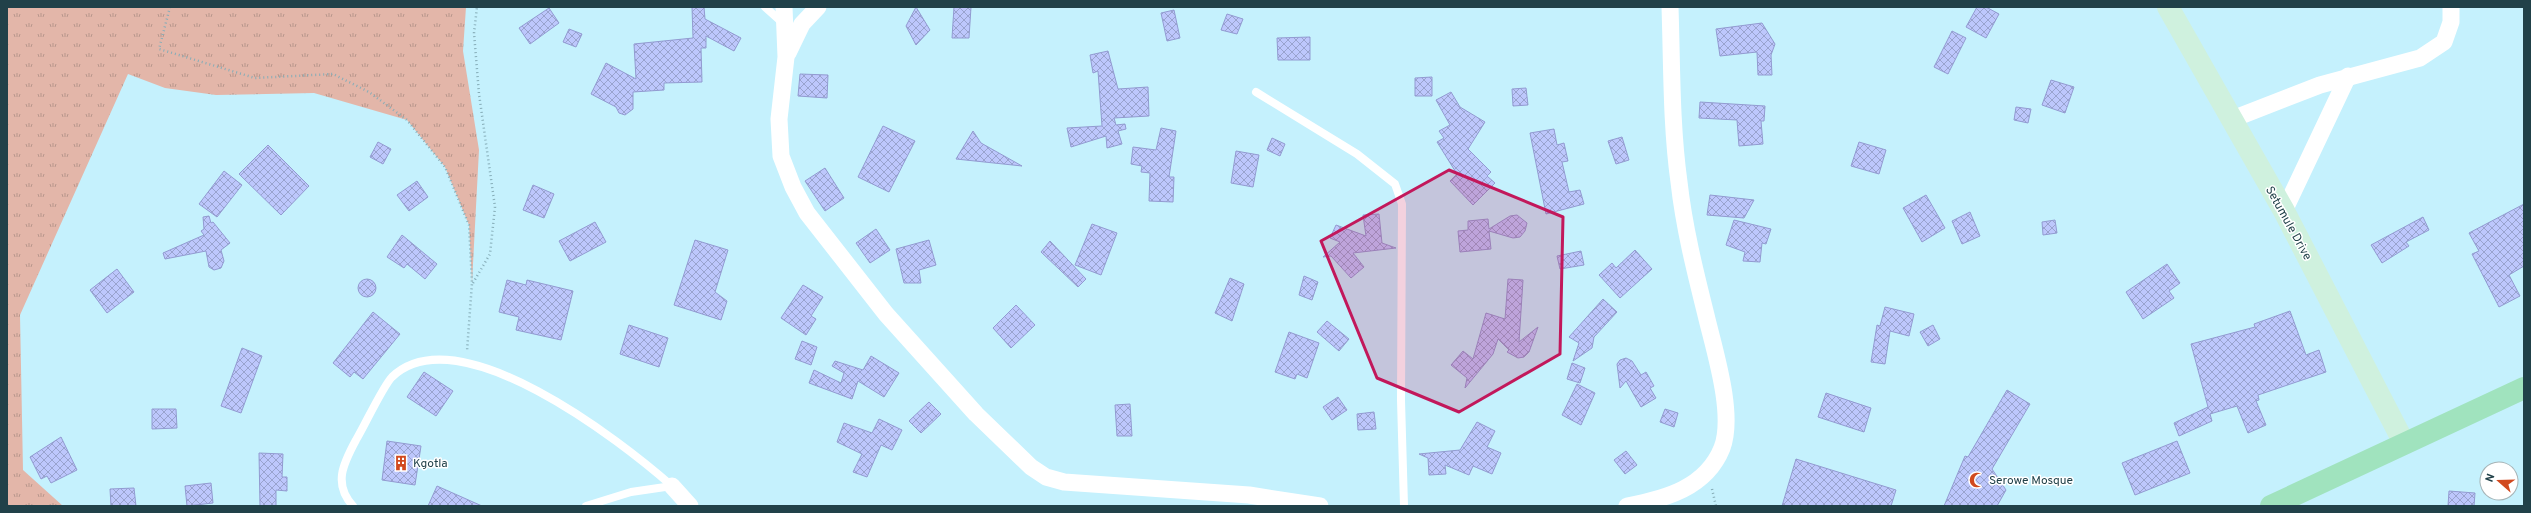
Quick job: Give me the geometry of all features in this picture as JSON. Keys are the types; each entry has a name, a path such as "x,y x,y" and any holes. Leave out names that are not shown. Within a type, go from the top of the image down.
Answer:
{"main road":[{"path":"2271,506 2524,388"}],"street":[{"path":"784,7 786,26 786,57 779,119 781,156 792,187 807,213 886,314 976,414 1031,467 1046,477 1064,482 1249,495 1320,506"},
{"path":"786,57 802,24 818,7"},
{"path":"1626,506 1673,495 1709,472 1722,448 1726,434 1719,365 1686,229 1679,182 1673,124 1670,7"},
{"name":"Setumule Drive","path":"2168,7 2230,120 2284,211 2404,443"},
{"path":"2230,120 2348,76 2420,58 2444,42 2451,22 2451,7"},
{"path":"2284,211 2348,76"},
{"path":"672,486 690,506"}],"lane":[{"path":"765,7 786,26"},
{"path":"1256,92 1357,154 1395,184 1402,204 1401,400 1404,506"},
{"path":"353,506 344,497 341,481 346,459 391,378 414,364 432,359 467,362 528,385 582,417 632,450 672,486"},
{"path":"586,506 631,492 672,486"}],"path":[{"path":"170,7 159,49 255,78 333,74 369,92 407,120 445,167 469,225 472,283 467,362"},
{"path":"472,283 490,254 495,207 479,94 474,33 476,7"}],"highlighted area":[{"path":"1449,170 1563,217 1560,354 1459,412 1377,378 1321,241"}],"green space":[{"path":"7,7 466,7 463,51 479,150 472,283 469,225 445,167 407,120 314,93 216,95 165,88 128,74 20,315 23,470 63,506 7,506"}],"building":[{"path":"692,7 704,7 705,19 741,38 734,51 706,36 706,48 701,48 702,82 664,83 664,90 633,92 633,109 625,115 619,113 616,107 591,94 606,63 636,79 634,44 693,38"},
{"path":"916,7 930,30 916,45 906,26"},
{"path":"954,7 971,7 969,38 952,38"},
{"path":"1977,7 1986,7 1999,14 1986,38 1966,27"},
{"path":"549,8 559,23 530,44 519,28"},
{"path":"1174,10 1180,38 1167,41 1161,13"},
{"path":"1227,14 1243,19 1237,34 1221,30"},
{"path":"1762,23 1775,44 1771,55 1772,75 1758,75 1757,52 1720,56 1716,29"},
{"path":"569,29 582,34 576,47 563,42"},
{"path":"1952,31 1966,38 1948,74 1934,67"},
{"path":"1310,37 1310,60 1278,60 1277,38"},
{"path":"1108,51 1118,89 1148,87 1149,116 1114,118 1116,125 1125,124 1126,129 1118,131 1122,144 1107,148 1106,136 1071,147 1067,128 1102,126 1098,71 1093,73 1090,55"},
{"path":"800,74 828,75 827,98 798,96"},
{"path":"1432,77 1432,96 1415,96 1415,78"},
{"path":"2051,80 2074,87 2065,113 2042,105"},
{"path":"1526,88 1528,105 1513,106 1512,89"},
{"path":"1451,92 1460,107 1485,122 1468,149 1491,172 1487,176 1495,183 1473,205 1450,181 1457,174 1437,142 1444,138 1439,131 1450,125 1436,100"},
{"path":"1700,102 1765,106 1764,121 1761,121 1763,144 1739,146 1737,120 1699,118"},
{"path":"2016,107 2031,109 2028,123 2014,120"},
{"path":"883,126 915,141 889,192 858,177"},
{"path":"1161,128 1176,131 1169,177 1174,177 1173,202 1149,201 1150,173 1141,172 1142,166 1131,164 1133,147 1156,150"},
{"path":"1554,129 1557,145 1564,143 1568,161 1562,162 1569,192 1580,190 1584,204 1546,214 1530,133"},
{"path":"973,131 981,143 1022,166 956,159"},
{"path":"1622,137 1629,160 1616,164 1608,141"},
{"path":"1272,138 1285,144 1280,156 1267,150"},
{"path":"378,142 391,149 383,164 370,157"},
{"path":"1859,142 1886,150 1879,174 1851,166"},
{"path":"268,145 309,186 281,215 239,174"},
{"path":"1236,151 1259,155 1253,187 1231,183"},
{"path":"825,168 844,198 825,211 805,181"},
{"path":"224,171 242,185 217,217 199,204"},
{"path":"417,181 428,197 409,211 397,195"},
{"path":"533,185 554,194 544,218 523,210"},
{"path":"1710,195 1754,200 1744,218 1707,215"},
{"path":"1926,195 1945,228 1922,242 1903,208"},
{"path":"2524,204 2524,266 2509,275 2520,296 2499,307 2472,254 2479,251 2469,233"},
{"path":"1970,212 1980,236 1962,244 1952,221"},
{"path":"1379,214 1382,243 1396,248 1353,253 1364,267 1351,278 1331,256 1323,257 1340,242 1330,238 1336,225 1366,236 1363,215"},
{"path":"1517,215 1527,223 1525,231 1520,237 1513,238 1489,231 1491,249 1460,252 1458,231 1468,230 1468,221 1488,219 1489,229 1510,216"},
{"path":"209,216 211,223 213,222 230,243 221,250 224,261 221,268 214,270 209,267 206,251 165,259 163,253 204,235 201,231 204,229 203,217"},
{"path":"2423,217 2429,230 2406,242 2409,246 2382,263 2371,245"},
{"path":"1734,220 1771,229 1766,244 1762,243 1760,262 1743,261 1745,252 1726,245"},
{"path":"2055,220 2057,233 2043,235 2042,222"},
{"path":"595,222 606,242 570,261 559,241"},
{"path":"1092,224 1117,233 1101,275 1075,265"},
{"path":"876,229 890,250 870,263 856,243"},
{"path":"402,235 437,264 425,279 407,264 404,268 387,257"},
{"path":"695,240 728,250 715,292 727,301 721,320 674,305"},
{"path":"929,240 936,265 919,270 921,283 904,283 896,249"},
{"path":"1050,241 1086,279 1078,287 1041,252"},
{"path":"1635,250 1652,269 1620,298 1599,275 1612,263 1616,268"},
{"path":"1581,251 1584,265 1560,269 1557,256"},
{"path":"2167,264 2180,283 2169,291 2174,298 2143,319 2126,292"},
{"path":"117,269 134,292 107,313 90,290"},
{"path":"1304,276 1318,282 1312,300 1299,295"},
{"path":"1230,278 1244,284 1232,321 1215,313"},
{"path":"363,279 371,279 376,284 374,295 371,297 363,297 358,292 358,284"},
{"path":"1508,279 1523,280 1519,342 1538,327 1529,352 1524,357 1518,358 1507,352 1509,350 1498,339 1493,354 1465,388 1467,378 1451,365 1463,351 1473,359 1486,313 1505,319"},
{"path":"507,280 526,285 527,280 573,291 561,340 516,330 519,317 499,312"},
{"path":"803,285 823,297 811,316 816,319 806,335 781,318"},
{"path":"1603,299 1617,312 1594,337 1592,348 1573,361 1579,343 1569,337"},
{"path":"1016,305 1035,325 1011,348 993,328"},
{"path":"1885,307 1914,314 1909,336 1890,331 1885,364 1871,362 1877,325 1880,326"},
{"path":"2290,311 2306,355 2319,350 2326,372 2258,395 2259,400 2256,401 2266,425 2248,433 2237,406 2210,414 2212,421 2179,436 2174,423 2208,407 2191,344 2255,327 2254,324"},
{"path":"373,312 400,334 363,379 354,372 350,377 333,363"},
{"path":"1327,321 1349,339 1339,351 1317,332"},
{"path":"629,325 668,338 659,367 620,354"},
{"path":"1933,325 1940,339 1928,346 1920,332"},
{"path":"1289,332 1319,343 1307,378 1297,374 1295,379 1275,372"},
{"path":"802,341 817,347 811,365 795,359"},
{"path":"242,348 262,356 241,413 221,406"},
{"path":"871,356 899,373 884,397 858,381 852,399 809,383 814,370 841,383 844,373 832,366 835,361 863,370"},
{"path":"1626,358 1632,361 1641,375 1646,372 1654,386 1650,388 1656,398 1641,407 1626,381 1620,388 1617,364 1620,360"},
{"path":"1572,363 1585,368 1580,383 1567,379"},
{"path":"424,372 453,391 436,416 407,397"},
{"path":"1577,384 1595,393 1581,425 1562,415"},
{"path":"2007,390 2030,404 1992,469 2006,490 1997,506 1944,506 1965,456 1968,457"},
{"path":"1826,393 1871,408 1864,432 1818,417"},
{"path":"1338,397 1347,410 1332,420 1323,407"},
{"path":"929,402 941,414 921,433 909,421"},
{"path":"1130,404 1132,436 1117,436 1115,405"},
{"path":"152,409 176,409 177,428 152,429"},
{"path":"1665,409 1678,413 1674,427 1660,422"},
{"path":"1374,412 1376,429 1358,430 1357,414"},
{"path":"879,419 902,430 892,450 881,445 867,477 853,472 862,454 837,442 844,423 872,433"},
{"path":"1477,422 1495,431 1487,447 1501,453 1492,474 1473,466 1469,475 1445,465 1446,474 1429,475 1428,458 1419,454 1460,450"},
{"path":"61,437 77,470 51,483 47,476 41,479 30,457"},
{"name":"Kgotla","path":"387,441 421,446 415,485 382,480"},
{"path":"2177,441 2190,473 2135,495 2122,463"},
{"path":"1626,451 1637,465 1625,474 1614,460"},
{"path":"259,453 283,454 282,477 287,477 287,491 276,490 276,506 260,506"},
{"path":"1796,459 1896,490 1891,506 1782,506"},
{"path":"211,483 213,503 187,506 185,486"},
{"path":"437,486 482,506 428,506"},
{"path":"134,488 136,506 111,506 110,489"},
{"path":"2449,491 2475,493 2474,506 2448,506"}],"place":[{"name":"Kgotla","path":"401,463"},
{"name":"Serowe Mosque","path":"1977,480"}]}
